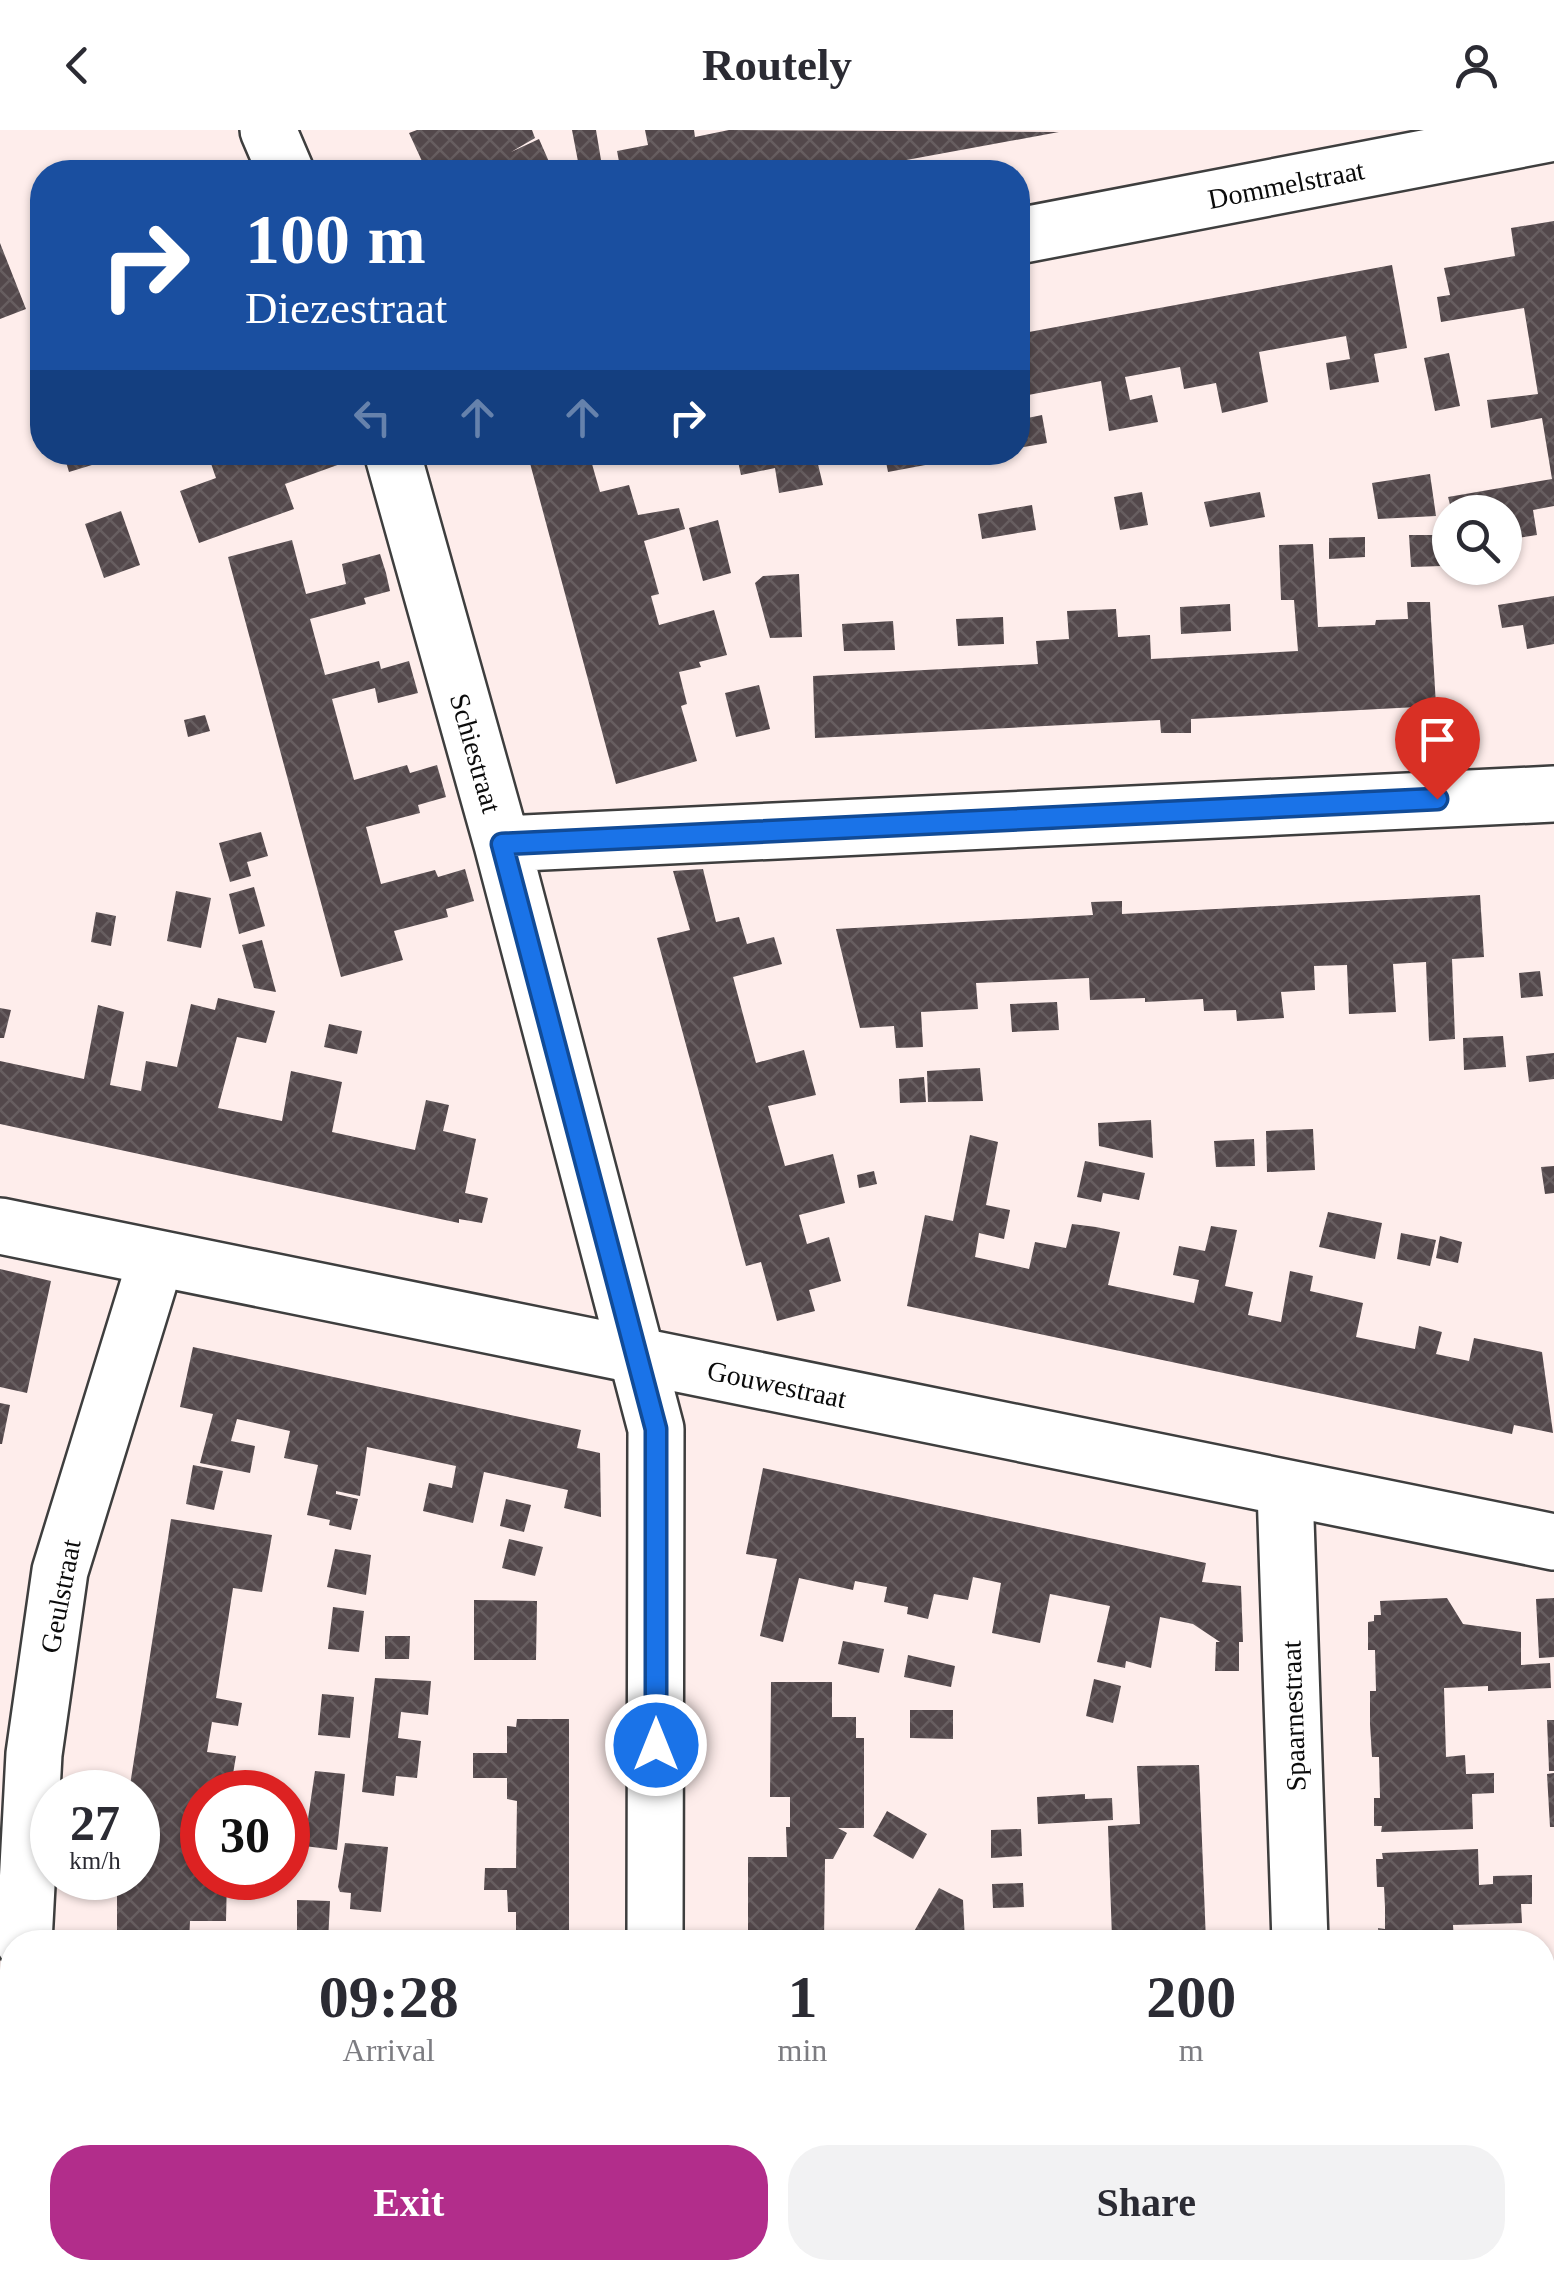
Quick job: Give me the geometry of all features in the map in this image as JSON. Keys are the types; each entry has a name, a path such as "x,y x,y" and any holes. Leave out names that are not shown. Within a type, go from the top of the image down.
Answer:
{"street":[{"path":"268,130 281,160"},
{"name":"Dommelstraat","path":"1030,234 1554,133"},
{"name":"Schiestraat","path":"396,465 502,844 656,1429 655,1930"},
{"path":"502,844 1554,794"},
{"name":"Gouwestraat","path":"0,1226 1554,1542"},
{"name":"Geulstraat","path":"22,1930 13,1860 34,1754 60,1572 156,1260"},
{"name":"Spaarnestraat","path":"1285,1489 1300,1930"}],"building":[{"path":"532,130 535,138 511,152 539,139 548,160 421,160 409,133"},
{"path":"572,130 596,130 601,160 578,160"},
{"path":"645,130 694,130 695,137 729,130 1059,132 906,160 619,160 617,151 648,145"},
{"path":"1554,221 1554,506 1533,510 1537,535 1522,537 1522,495 1460,495 1552,479 1542,418 1491,428 1487,400 1538,394 1524,308 1441,322 1437,297 1450,295 1444,268 1515,256 1511,228"},
{"path":"0,243 26,309 0,319"},
{"path":"1392,265 1407,348 1374,354 1379,382 1330,390 1326,363 1350,359 1346,336 1259,352 1268,402 1222,413 1216,383 1184,389 1180,367 1125,377 1130,400 1152,395 1158,422 1109,431 1101,381 1030,395 1030,332"},
{"path":"1449,353 1460,406 1435,411 1424,358"},
{"path":"1042,415 1047,443 1030,446 1030,418"},
{"path":"67,465 92,465 69,472"},
{"path":"212,465 337,465 285,484 294,509 199,543 180,491 216,478"},
{"path":"530,465 592,465 600,492 629,485 638,515 679,508 685,529 644,541 659,594 651,596 659,625 714,610 727,655 679,672 687,704 681,706 697,761 616,784"},
{"path":"739,465 818,465 823,485 779,493 775,468 741,475"},
{"path":"887,465 925,465 888,472"},
{"path":"1430,474 1432,516 1378,519 1372,483"},
{"path":"1142,492 1148,525 1120,530 1114,497"},
{"path":"1260,492 1265,517 1210,527 1204,502"},
{"path":"1032,505 1036,530 982,539 978,514"},
{"path":"121,511 140,565 104,578 85,524"},
{"path":"718,520 731,573 703,581 689,528"},
{"path":"1409,535 1432,535 1432,566 1411,567"},
{"path":"1365,537 1365,557 1329,559 1329,538"},
{"path":"292,540 306,594 346,584 342,564 380,554 386,573 390,591 364,598 366,604 310,619 325,675 379,661 381,669 409,661 418,693 378,703 375,688 332,699 354,780 407,765 410,773 437,765 446,797 418,805 420,813 366,827 381,884 435,870 438,877 465,869 474,901 446,909 448,917 394,931 403,960 341,977 228,557"},
{"path":"1313,544 1318,627 1375,625 1376,620 1408,619 1407,602 1430,602 1436,706 1191,719 1191,733 1161,733 1160,720 815,738 813,676 1038,664 1036,641 1069,639 1067,611 1116,609 1118,637 1150,635 1151,659 1298,651 1294,600 1281,600 1279,545"},
{"path":"799,574 802,637 770,638 755,583 763,576"},
{"path":"1554,596 1554,644 1527,649 1523,625 1502,628 1498,605"},
{"path":"1230,604 1231,631 1181,634 1180,607"},
{"path":"1003,617 1004,644 958,646 956,619"},
{"path":"893,621 895,650 844,651 842,624"},
{"path":"759,685 770,729 736,737 725,693"},
{"path":"205,715 210,731 188,737 184,720"},
{"path":"261,832 268,856 247,862 251,876 230,882 219,843"},
{"path":"703,869 716,922 739,917 747,944 774,937 782,964 733,977 756,1063 804,1050 816,1095 768,1106 785,1166 833,1154 845,1203 799,1215 807,1244 829,1237 841,1281 809,1290 815,1311 777,1321 761,1262 746,1266 657,938 690,930 673,871"},
{"path":"254,887 265,926 239,934 229,894"},
{"path":"176,891 211,898 201,948 167,941"},
{"path":"1480,895 1484,957 1452,959 1455,1039 1429,1041 1426,962 1393,964 1396,1012 1349,1014 1347,965 1314,966 1315,990 1281,992 1284,1018 1237,1021 1236,1010 1204,1011 1203,999 1090,1000 1089,978 976,983 978,1009 921,1012 923,1047 896,1048 894,1026 860,1028 836,929 1093,915 1091,902 1122,901 1122,914"},
{"path":"96,912 116,916 111,946 91,942"},
{"path":"262,940 276,992 254,988 242,945"},
{"path":"1540,971 1543,996 1521,998 1519,973"},
{"path":"218,998 275,1011 266,1043 237,1037 218,1108 282,1121 291,1071 342,1082 332,1132 415,1150 426,1100 449,1105 443,1131 476,1139 465,1193 488,1198 482,1223 459,1219 459,1223 0,1124 0,1061 84,1079 98,1005 124,1012 110,1085 141,1091 146,1061 177,1067 191,1004 215,1010"},
{"path":"1057,1002 1059,1030 1012,1032 1010,1004"},
{"path":"0,1008 11,1010 4,1038 0,1038"},
{"path":"329,1024 362,1031 357,1054 324,1047"},
{"path":"1503,1036 1506,1067 1464,1070 1463,1038"},
{"path":"1554,1053 1554,1079 1529,1082 1526,1056"},
{"path":"980,1068 983,1101 928,1102 927,1071"},
{"path":"924,1077 926,1102 900,1103 899,1079"},
{"path":"1151,1120 1153,1158 1099,1146 1098,1123"},
{"path":"1313,1129 1315,1170 1267,1172 1266,1131"},
{"path":"970,1135 998,1142 986,1205 1010,1210 1004,1239 979,1233 975,1257 1029,1269 1035,1242 1066,1248 1072,1224 1120,1232 1108,1285 1194,1303 1199,1280 1173,1275 1179,1246 1205,1251 1211,1226 1237,1230 1225,1286 1253,1292 1248,1315 1281,1322 1290,1271 1313,1276 1310,1291 1363,1303 1356,1337 1415,1349 1419,1326 1442,1332 1436,1354 1469,1361 1474,1338 1542,1352 1553,1433 1514,1425 1512,1434 907,1306 925,1215 953,1221"},
{"path":"1254,1139 1255,1166 1216,1167 1214,1141"},
{"path":"1085,1161 1145,1173 1139,1200 1103,1193 1101,1202 1077,1197"},
{"path":"1554,1166 1554,1193 1545,1194 1541,1167"},
{"path":"874,1171 877,1184 859,1188 857,1175"},
{"path":"1328,1212 1382,1223 1375,1259 1319,1247"},
{"path":"1401,1233 1436,1240 1430,1266 1397,1259"},
{"path":"1440,1236 1462,1242 1458,1263 1436,1258"},
{"path":"0,1269 51,1281 27,1393 0,1387"},
{"path":"193,1347 581,1430 577,1448 600,1453 601,1517 564,1508 568,1490 484,1472 473,1523 423,1511 429,1483 452,1488 456,1466 367,1447 360,1496 336,1491 358,1499 351,1530 329,1525 330,1520 307,1515 318,1465 284,1458 290,1431 237,1419 231,1441 255,1446 250,1473 200,1463 213,1414 180,1407"},
{"path":"0,1403 10,1405 2,1444 0,1444"},
{"path":"193,1465 223,1471 214,1510 186,1504"},
{"path":"763,1468 1206,1563 1202,1582 1241,1586 1243,1642 1239,1642 1239,1671 1215,1671 1216,1642 1220,1642 1193,1624 1160,1617 1151,1668 1126,1661 1125,1668 1097,1662 1110,1606 1050,1594 1040,1643 992,1633 1001,1583 973,1577 968,1600 934,1594 928,1619 907,1614 908,1607 884,1602 887,1587 855,1581 853,1590 799,1578 783,1642 760,1636 777,1559 746,1554"},
{"path":"506,1499 531,1505 524,1532 500,1526"},
{"path":"171,1519 272,1535 262,1592 233,1588 216,1698 242,1703 238,1726 212,1722 207,1752 236,1756 234,1770 180,1770 180,1900 226,1900 226,1921 190,1921 190,1930 117,1930 117,1900 160,1900 160,1770 132,1770"},
{"path":"509,1539 543,1547 535,1576 502,1568"},
{"path":"335,1549 371,1555 366,1595 327,1587"},
{"path":"1447,1598 1463,1624 1521,1632 1521,1665 1550,1663 1551,1688 1444,1688 1446,1757 1465,1755 1466,1774 1494,1773 1494,1793 1472,1794 1473,1829 1381,1832 1382,1826 1374,1826 1374,1798 1380,1798 1379,1757 1372,1757 1370,1691 1376,1691 1375,1650 1368,1650 1368,1622 1374,1621 1374,1615 1381,1615 1380,1601"},
{"path":"1554,1598 1554,1657 1539,1658 1536,1599"},
{"path":"474,1600 537,1601 536,1660 474,1660"},
{"path":"333,1607 364,1611 359,1652 328,1649"},
{"path":"385,1636 410,1636 409,1659 385,1659"},
{"path":"843,1641 884,1649 879,1673 838,1664"},
{"path":"908,1655 955,1666 951,1687 904,1677"},
{"path":"375,1678 431,1681 428,1715 401,1712 398,1738 421,1741 417,1778 396,1776 394,1796 362,1792"},
{"path":"1094,1679 1121,1686 1113,1723 1086,1716"},
{"path":"771,1682 832,1682 832,1717 856,1717 856,1738 864,1738 864,1828 838,1828 847,1833 833,1859 825,1859 824,1930 748,1930 748,1857 787,1857 790,1797 770,1797"},
{"path":"322,1694 354,1697 350,1738 318,1735"},
{"path":"910,1710 953,1710 953,1739 910,1738"},
{"path":"517,1719 569,1719 569,1930 516,1930 516,1912 508,1912 507,1890 484,1890 485,1868 516,1868 517,1801 507,1799 507,1778 473,1778 473,1753 507,1753 507,1726 516,1727"},
{"path":"1547,1720 1554,1720 1554,1771 1549,1771"},
{"path":"1199,1765 1206,1930 1112,1930 1108,1826 1140,1824 1137,1766"},
{"path":"315,1771 345,1774 337,1850 310,1847"},
{"path":"1554,1773 1554,1827 1550,1827 1547,1774"},
{"path":"1085,1794 1085,1799 1112,1798 1113,1820 1038,1824 1037,1797"},
{"path":"887,1811 927,1834 913,1859 873,1836"},
{"path":"1021,1829 1022,1856 991,1858 991,1830"},
{"path":"345,1843 388,1847 381,1912 350,1909 351,1893 340,1892"},
{"path":"1478,1849 1479,1885 1493,1884 1493,1876 1532,1875 1532,1904 1521,1904 1522,1923 1453,1925 1453,1930 1378,1930 1385,1929 1384,1887 1377,1887 1376,1859 1383,1859 1382,1853"},
{"path":"1023,1883 1024,1907 993,1908 992,1884"},
{"path":"939,1888 963,1900 964,1930 915,1930"},
{"path":"297,1900 330,1901 329,1930 297,1930"}],"route":[{"path":"656,1745 656,1429 502,844 1437,799"}]}
